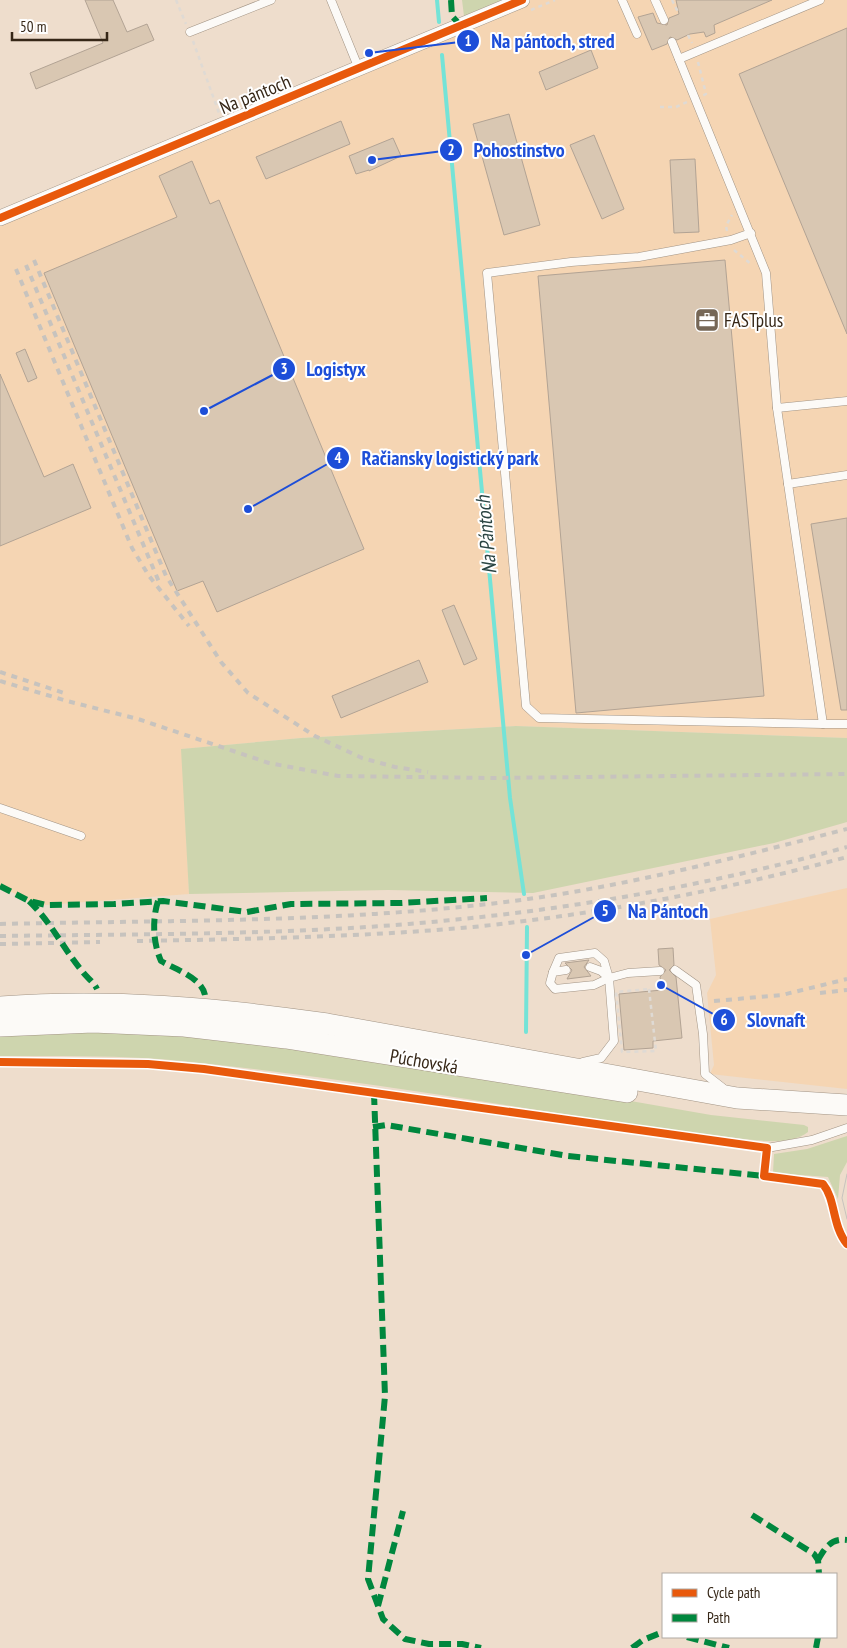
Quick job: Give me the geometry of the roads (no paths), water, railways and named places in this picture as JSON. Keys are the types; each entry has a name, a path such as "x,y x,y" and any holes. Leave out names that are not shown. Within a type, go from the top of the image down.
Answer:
{"main road":[{"name":"Púchovská","path":"0,1007 105,1003 208,1008 327,1024 737,1098 847,1105"},
{"name":"Púchovská","path":"0,1026 93,1022 144,1023 261,1034 738,1111 847,1119"}],"street":[{"name":"Na pántoch","path":"0,218 522,0"}],"lane":[{"path":"190,32 271,0"},
{"path":"331,0 359,68"},
{"path":"622,0 637,34"},
{"path":"656,0 664,20"},
{"path":"680,59 820,0"},
{"path":"672,42 766,273 778,408 823,724"},
{"path":"751,233 731,240 639,257 571,262 487,273 526,706 539,718 847,724"},
{"path":"778,408 847,401"},
{"path":"788,484 847,475"},
{"path":"0,808 81,836"},
{"path":"497,1054 572,1062 591,1062 601,1058 614,1041 609,978 604,961 595,953 559,958 550,983 555,989 594,985 609,978 628,973 660,971"},
{"path":"590,967 601,971 609,978"},
{"path":"553,972 566,970"},
{"path":"675,970 696,985 703,1034 705,1074 737,1098"},
{"path":"0,1062 148,1064 204,1069 767,1148 812,1140 847,1128"}],"waterway":[{"name":"Na Pántoch","path":"437,0 439,22"},
{"name":"Na Pántoch","path":"442,55 510,798 524,894"},
{"name":"Na Pántoch","path":"526,1032 527,927"}],"tram line":[{"path":"847,1174 842,1198 847,1219"}],"railway":[{"path":"34,260 166,576 221,662 248,693 315,736 362,758 395,767 428,772"},
{"path":"26,265 159,582"},
{"path":"16,269 132,548 149,576 189,626"},
{"path":"0,672 67,694"},
{"path":"0,681 138,719 269,763 338,776 493,778 847,774"},
{"path":"0,924 264,919 462,907 608,886 728,859 847,829"},
{"path":"0,936 306,930 357,928 463,919 574,905 684,886 847,847"},
{"path":"137,941 347,935 520,922 662,900 755,880 847,857"},
{"path":"0,944 100,942"},
{"path":"714,1001 782,995 847,979"},
{"path":"820,993 847,990"}],"place":[{"name":"Na pántoch, stred","path":"369,53"},
{"name":"Pohostinstvo","path":"372,160"},
{"name":"FASTplus","path":"707,320"},
{"name":"Logistyx","path":"204,411"},
{"name":"Račiansky logistický park","path":"248,509"},
{"name":"Na Pántoch","path":"526,955"},
{"name":"Slovnaft","path":"661,985"}]}
